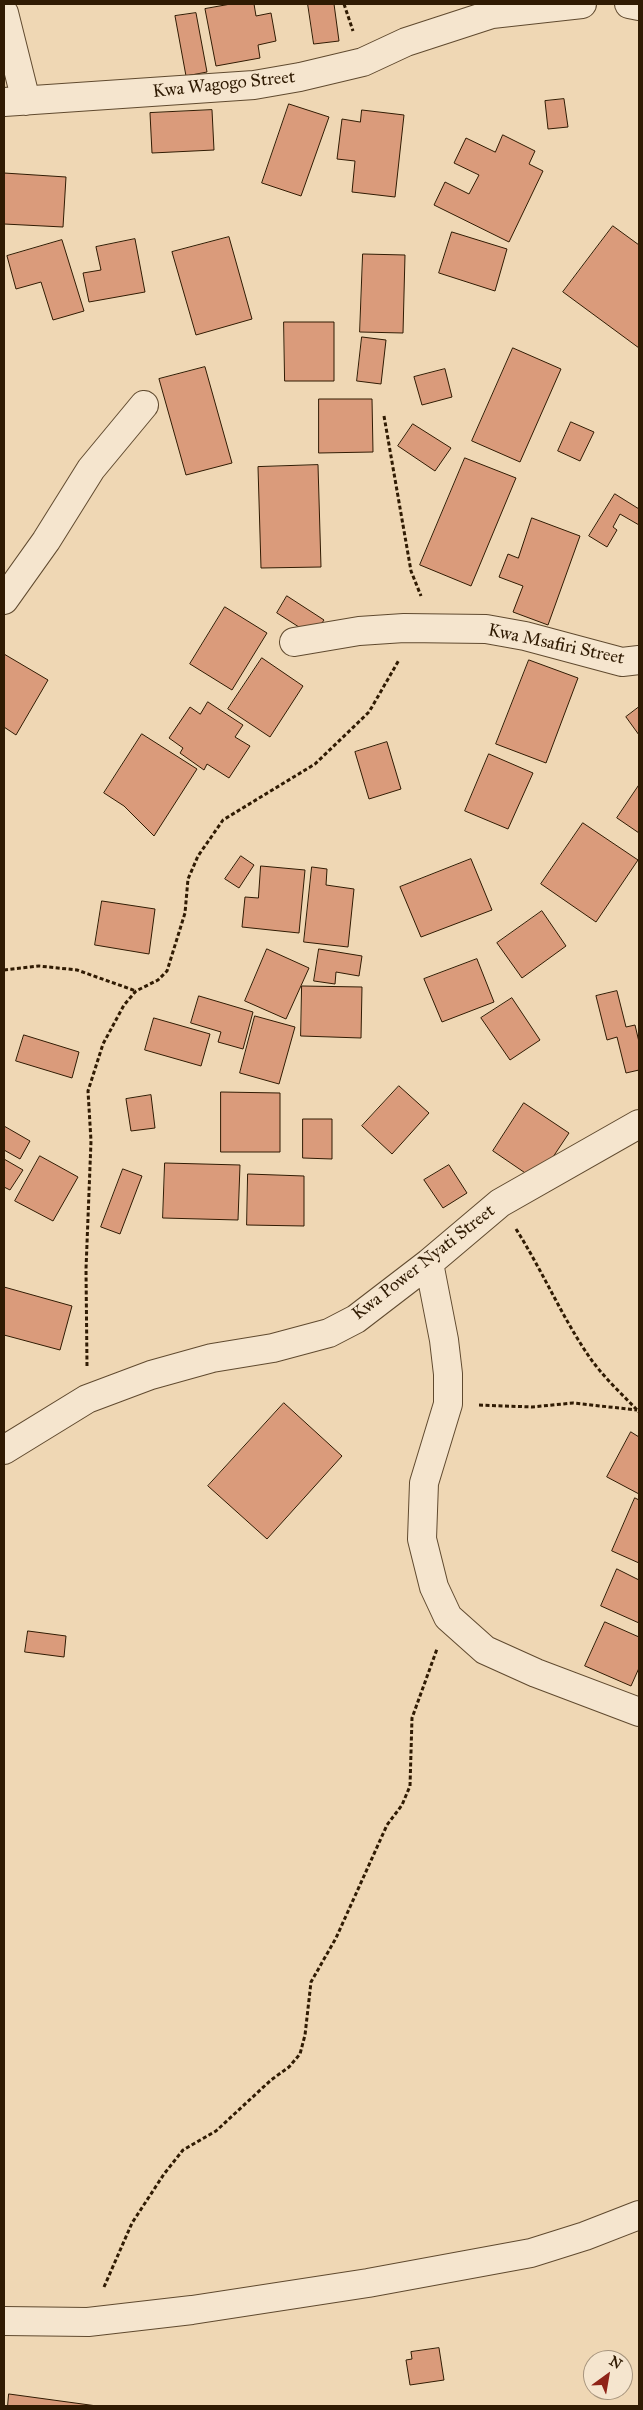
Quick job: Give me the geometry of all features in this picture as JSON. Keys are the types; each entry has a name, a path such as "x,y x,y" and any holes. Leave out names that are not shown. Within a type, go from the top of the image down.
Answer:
{"street":[{"name":"Kwa Wagogo Street","path":"15,101 254,85 300,77 363,62 406,42 492,14 582,4"},
{"path":"629,4 639,6"},
{"path":"4,13 15,101"},
{"path":"4,600 46,541 90,469 144,405"},
{"name":"Kwa Msafiri Street","path":"294,642 359,631 404,628 425,630 486,629 525,636 622,662 639,660"},
{"name":"Kwa Power Nyati Street","path":"4,1450 87,1399 151,1376 212,1358 273,1348 329,1333 356,1319 429,1263 500,1203 639,1124"},
{"path":"429,1263 444,1340 448,1374 448,1404 424,1483 422,1539 434,1587 448,1617 485,1650 536,1673 639,1712"},
{"path":"4,2321 88,2322 202,2309 368,2283 530,2253 585,2236 639,2215"}],"path":[{"path":"87,1399 86,1268 91,1141 88,1091 103,1044 124,1005 136,991 158,980 167,971 186,913 188,879 198,856 222,820 315,764 368,712 425,630 411,571 384,416"},
{"path":"4,970 39,966 77,970 136,991"},
{"path":"500,1203 536,1261 554,1298 589,1357 638,1411"},
{"path":"448,1404 532,1407 573,1403 638,1411"},
{"path":"88,2322 132,2223 174,2162 184,2150 216,2131 270,2080 289,2067 300,2054 305,2036 311,1982 336,1938 386,1825 402,1805 410,1786 412,1718 448,1617"}],"building":[{"path":"231,4 254,4 256,16 271,13 276,41 258,45 260,58 216,66 205,9"},
{"path":"308,4 334,4 339,41 314,44"},
{"path":"196,13 207,72 186,76 175,16"},
{"path":"564,99 568,127 548,129 545,101"},
{"path":"289,104 329,117 301,196 262,183"},
{"path":"212,110 214,150 152,153 150,113"},
{"path":"362,110 404,115 395,197 352,192 355,161 337,159 342,119 360,122"},
{"path":"503,135 535,151 529,164 543,171 509,242 434,205 445,182 469,194 479,175 454,163 466,138 495,152"},
{"path":"4,173 66,177 63,227 4,224"},
{"path":"613,226 639,245 639,348 563,292"},
{"path":"452,232 507,249 495,291 439,273"},
{"path":"229,237 252,319 196,335 172,252"},
{"path":"135,239 145,292 89,302 83,273 101,270 96,247"},
{"path":"62,240 84,311 53,320 41,282 16,289 7,256"},
{"path":"363,254 405,255 403,333 360,332"},
{"path":"284,322 334,322 334,381 285,381"},
{"path":"362,337 386,340 381,384 357,381"},
{"path":"513,348 561,369 520,462 472,441"},
{"path":"205,367 232,463 186,475 159,379"},
{"path":"445,369 452,397 422,405 414,377"},
{"path":"319,399 372,399 373,452 319,453"},
{"path":"571,422 594,432 580,461 558,451"},
{"path":"413,424 451,448 435,471 398,446"},
{"path":"465,458 516,478 471,586 420,565"},
{"path":"318,465 321,567 261,568 258,467"},
{"path":"615,494 639,509 639,525 620,514 613,527 617,530 607,547 589,536"},
{"path":"532,518 580,536 548,625 513,612 523,586 499,577 508,554 518,558"},
{"path":"287,596 324,620 313,636 277,613"},
{"path":"225,607 267,633 232,690 190,664"},
{"path":"4,654 48,680 16,735 4,727"},
{"path":"262,658 303,686 270,737 228,709"},
{"path":"529,660 578,678 546,763 496,744"},
{"path":"208,702 243,725 235,737 250,746 229,778 207,764 204,770 180,753 183,748 169,738 190,707 200,714"},
{"path":"639,707 639,735 626,717"},
{"path":"142,734 197,769 154,836 124,806 104,793"},
{"path":"387,742 401,789 369,799 355,752"},
{"path":"489,754 533,773 508,829 465,811"},
{"path":"639,785 639,833 617,818"},
{"path":"583,823 638,860 596,922 541,884"},
{"path":"241,856 254,865 239,888 225,879"},
{"path":"471,859 492,910 421,937 400,887"},
{"path":"261,866 305,870 299,933 242,927 245,897 258,898"},
{"path":"312,867 327,869 326,885 354,889 348,947 304,942"},
{"path":"102,901 155,909 149,954 95,945"},
{"path":"542,911 566,946 522,978 497,943"},
{"path":"267,949 309,968 286,1019 245,1001"},
{"path":"319,949 362,956 359,976 336,972 335,984 314,981"},
{"path":"477,959 494,1002 442,1022 424,979"},
{"path":"302,986 362,987 361,1038 301,1036"},
{"path":"617,991 626,1027 635,1025 639,1042 639,1070 626,1073 617,1037 607,1040 596,996"},
{"path":"199,996 253,1012 243,1049 218,1042 221,1032 191,1023"},
{"path":"512,998 540,1040 510,1060 481,1018"},
{"path":"255,1016 295,1027 279,1084 240,1073"},
{"path":"154,1018 210,1034 201,1066 145,1050"},
{"path":"24,1035 79,1052 72,1078 16,1061"},
{"path":"399,1086 429,1113 392,1154 362,1126"},
{"path":"221,1092 280,1093 280,1152 221,1152"},
{"path":"151,1095 155,1128 131,1131 126,1099"},
{"path":"524,1103 569,1133 537,1181 493,1151"},
{"path":"303,1119 332,1119 332,1159 303,1158"},
{"path":"4,1126 30,1141 20,1159 4,1150"},
{"path":"40,1156 78,1177 53,1221 15,1201"},
{"path":"4,1159 23,1170 10,1190 4,1187"},
{"path":"165,1163 240,1165 238,1220 163,1218"},
{"path":"449,1165 467,1193 443,1208 424,1180"},
{"path":"123,1169 142,1176 120,1234 101,1227"},
{"path":"248,1174 304,1176 304,1226 247,1225"},
{"path":"4,1287 72,1306 60,1350 4,1335"},
{"path":"284,1403 342,1456 267,1539 208,1486"},
{"path":"631,1432 639,1437 639,1494 607,1477"},
{"path":"635,1498 639,1500 639,1563 612,1551"},
{"path":"617,1569 639,1580 639,1623 601,1606"},
{"path":"605,1622 639,1637 639,1668 631,1686 585,1666"},
{"path":"28,1631 66,1636 64,1657 25,1652"},
{"path":"439,2348 444,2380 410,2385 406,2360 412,2359 411,2352"},
{"path":"9,2394 97,2406 8,2406"}]}
